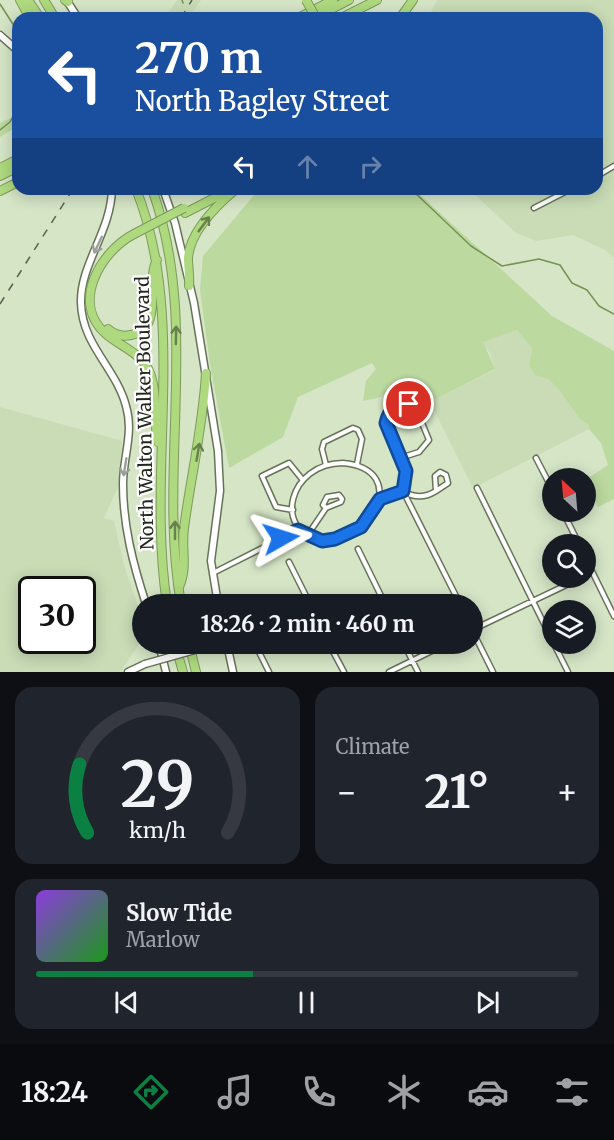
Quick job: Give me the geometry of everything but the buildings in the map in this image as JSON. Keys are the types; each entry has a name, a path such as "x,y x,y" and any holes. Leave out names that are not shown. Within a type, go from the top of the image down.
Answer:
{"highway":[{"path":"318,12 333,0"},
{"path":"322,12 349,0"},
{"path":"353,12 377,0"},
{"path":"404,12 413,0"},
{"name":"North Walton Walker Boulevard","path":"138,195 152,234 157,259 162,316 162,553 166,594"},
{"name":"North Walton Walker Boulevard","path":"154,195 168,239 175,293 175,545 180,594"},
{"path":"161,456 155,430 150,373 134,352 99,327 92,303 92,284 98,266 110,251 213,195"},
{"path":"184,210 220,195"},
{"path":"189,286 188,258 195,237 217,206 228,195"},
{"path":"134,237 111,256 98,282 98,310 104,324 113,333 134,335 148,322 152,307 153,267 157,259"},
{"path":"179,588 185,573 183,534 203,421 206,373"},
{"path":"178,654 183,672"},
{"path":"192,654 196,672"}],"main road":[{"path":"0,35 12,46"},
{"name":"North Walton Walker Boulevard","path":"111,195 107,225 83,283 81,314 88,338 117,384 127,408 129,432 123,482 124,521 128,547 143,594"},
{"path":"165,195 175,223 189,286 206,373 220,470 212,573 216,594"},
{"path":"162,654 166,672"},
{"path":"128,672 145,664 182,654"},
{"path":"228,654 233,672"}],"street":[{"path":"534,208 559,195"},
{"path":"400,458 418,452 429,440 422,423 407,403 392,410 386,423 400,458 406,471 403,491 455,594"},
{"path":"326,465 322,449 324,442 353,428 358,430 362,438 357,464"},
{"path":"537,458 542,468"},
{"path":"293,510 276,507 262,476 289,463 302,479"},
{"path":"380,499 376,479 366,468 357,464 336,463 326,465 302,479 292,500 298,530 307,536 329,541 355,532 366,522 380,499 403,491"},
{"path":"403,491 411,496 430,495 446,486 448,478 445,472 440,472 435,476 436,491"},
{"path":"477,488 542,619"},
{"path":"307,536 326,508 341,502 339,495 327,497 323,505 326,508"},
{"path":"212,573 298,530"},
{"path":"358,549 380,594"},
{"path":"289,562 305,594"},
{"path":"596,580 614,616"},
{"path":"483,625 560,588"},
{"path":"483,652 493,672"},
{"path":"260,654 269,672"},
{"path":"335,654 344,672"},
{"path":"409,654 418,672"},
{"path":"389,672 426,654"},
{"path":"559,654 568,672"}],"shaded area":[{"path":"177,0 201,0 193,12 169,12"},
{"path":"437,0 614,0 614,258 605,250 573,235 536,241 516,233 475,195 603,195 603,12 431,12"},
{"path":"12,117 12,130 0,137 0,123"},
{"path":"254,195 421,195 552,316 614,351 614,499 598,507 596,473 608,465 601,443 557,387 548,379 535,375 529,366 532,349 517,330 483,342 495,369 430,402 422,386 396,384 381,397 363,401 366,381 376,369 372,363 298,397 283,437 229,468 210,364 200,290 203,256"},
{"path":"517,330 532,349 529,367 535,375 548,379 558,387 580,419 589,425 589,429 473,488 430,402 495,370 490,353 482,342"},
{"path":"0,407 122,441 118,487 104,518 114,521 124,565 134,594 132,594 132,654 120,672 0,672"}],"waterway":[{"path":"0,4 12,23"},
{"path":"0,130 12,118"},
{"path":"417,195 471,246 502,266 539,259 560,265 572,283 587,290 599,306 614,314"}],"railway":[{"path":"185,12 192,0"},
{"path":"0,304 69,195"}],"route":[{"path":"281,538 298,530 315,539 329,541 355,532 371,516 380,499 403,491 406,471 386,429 386,423 392,410 401,404 409,404"}]}
